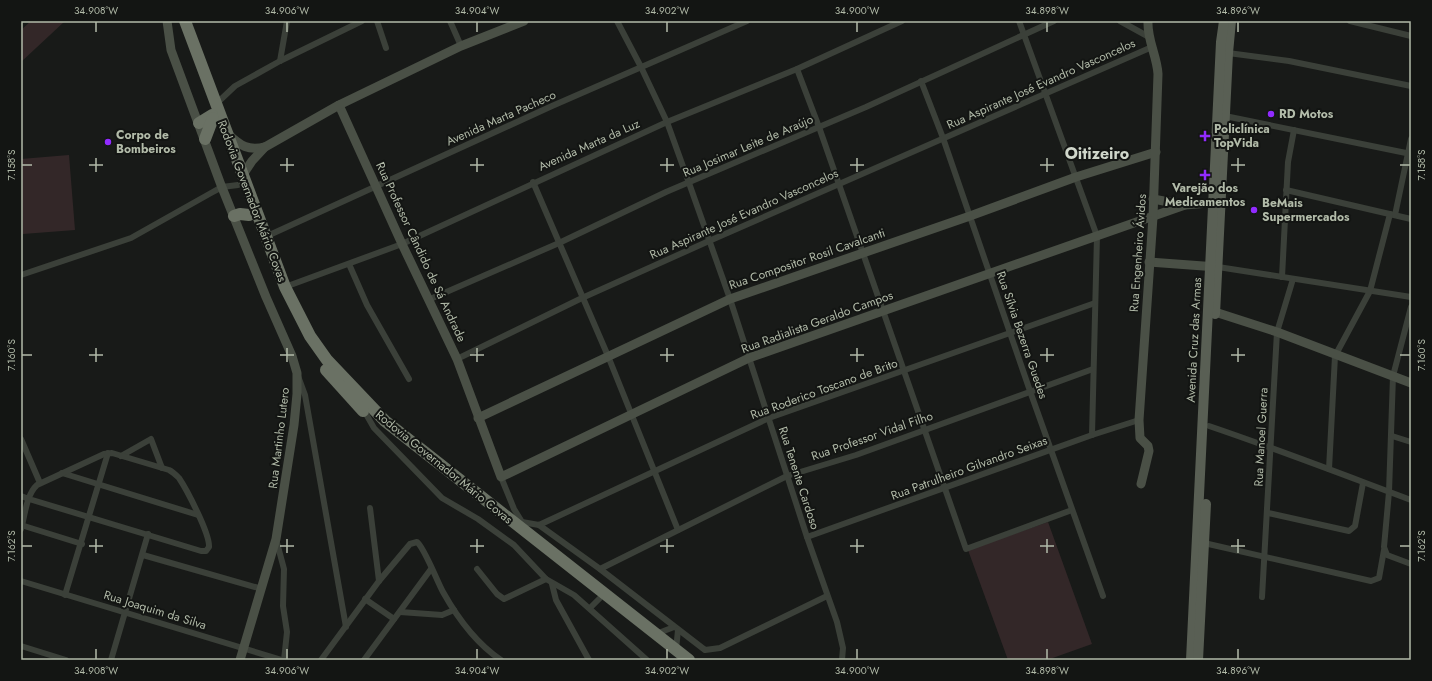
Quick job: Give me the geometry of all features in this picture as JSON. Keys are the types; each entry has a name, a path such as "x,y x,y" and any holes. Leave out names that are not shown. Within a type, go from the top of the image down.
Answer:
{"highway":[{"name":"Rodovia Governador Mário Covas","path":"178,21 240,181 265,237 284,287 310,336 327,360 379,416 520,525 656,634 677,655"},
{"name":"Rodovia Governador Mário Covas","path":"185,21 214,112 226,131 249,214 279,294 299,333 322,365 366,414 594,604 677,655 689,660"},
{"path":"199,123 214,112"},
{"path":"205,139 214,112"},
{"path":"234,216 249,214"}],"main road":[{"name":"Avenida Cruz das Armas","path":"1191,660 1214,267 1224,21"},
{"name":"Avenida Cruz das Armas","path":"1217,202 1225,116 1231,21"},
{"name":"Avenida Cruz das Armas","path":"1198,660 1215,312 1214,267"}],"street":[{"name":"Rua Martinho Lutero","path":"167,21 171,50 222,188 263,290 292,356 297,373 297,394 294,425 276,539 240,660"},
{"path":"280,61 287,21"},
{"path":"214,112 235,86 280,61 362,21"},
{"path":"377,21 386,48"},
{"path":"450,21 461,46"},
{"path":"21,275 131,238 222,188 240,181 252,161 265,147 339,105 461,46 524,21"},
{"name":"Rua Tenente Cardoso","path":"617,21 642,67 667,122 710,241 807,537 841,634 842,660"},
{"name":"Avenida Marta Pacheco","path":"265,237 747,21"},
{"name":"Avenida Marta da Luz","path":"284,287 402,244 533,182 667,122 797,69 902,21"},
{"path":"1019,21 1097,236 1092,435"},
{"name":"Rua Josimar Leite de Araújo","path":"428,300 559,243 644,202 819,127 1054,21"},
{"path":"1120,21 1148,37"},
{"name":"Rua Engenheiro Ávidos","path":"1141,484 1149,450 1148,446 1140,438 1139,420 1154,199 1158,74 1152,47 1148,37 1148,21"},
{"path":"1350,21 1411,36"},
{"name":"Rua Aspirante José Evandro Vasconcelos","path":"457,358 582,298 1152,47"},
{"path":"1228,53 1289,61 1411,86"},
{"path":"797,69 819,127 966,549 1072,510"},
{"name":"Rua Sílvia Bezerra Guedes","path":"921,81 944,138 989,274 1103,596"},
{"name":"Rua Professor Cândido de Sá Andrade","path":"339,105 428,300 457,358 478,418 520,525"},
{"path":"1225,116 1409,154"},
{"path":"1282,277 1286,190 1294,130"},
{"path":"226,131 244,148 251,149 265,147"},
{"path":"1329,469 1335,356 1370,290 1409,154 1411,139"},
{"name":"Rua Compositor Rosil Cavalcanti","path":"478,418 730,299 862,252 970,216 1076,177 1156,152"},
{"path":"533,182 608,356 630,414 678,530"},
{"path":"1286,190 1411,219"},
{"path":"1154,199 1185,205 1217,202"},
{"name":"Rua Radialista Geraldo Campos","path":"501,477 749,358 1185,205"},
{"path":"1150,262 1214,267 1411,297"},
{"path":"349,264 367,304 409,379"},
{"name":"Rua Manoel Guerra","path":"1262,597 1268,513 1277,332 1293,279"},
{"name":"Rua Roderico Toscano de Brito","path":"539,525 769,418 904,372 1095,303"},
{"path":"1204,544 1375,580 1379,578 1384,550 1389,492 1393,376 1411,307"},
{"path":"1215,312 1277,332 1335,356 1411,383"},
{"name":"Rua Professor Vidal Filho","path":"600,569 787,476 856,455 1093,369"},
{"path":"297,373 305,395 346,628"},
{"path":"366,414 374,428 442,498 497,532 520,551 552,584 594,604 648,660"},
{"name":"Rua Patrulheiro Gilvandro Seixas","path":"807,537 1092,435 1139,420"},
{"path":"1209,426 1271,446 1363,483 1411,500"},
{"path":"1392,436 1411,442"},
{"path":"21,439 38,484"},
{"path":"121,456 151,439 162,468"},
{"path":"65,595 82,544 108,453"},
{"path":"21,496 29,499 89,517 148,534 201,551 208,550 210,544 198,515 179,478 172,472 162,468 108,453 38,484 33,488 29,499 21,526 82,544"},
{"path":"62,473 198,515"},
{"path":"1268,513 1349,531 1355,526 1363,483"},
{"path":"370,508 379,581"},
{"path":"520,525 539,525 600,569 704,650 715,650 827,596"},
{"path":"111,660 148,534"},
{"path":"276,539 284,569 282,606 287,632 283,660"},
{"path":"321,660 346,628 379,581 410,544 417,542 420,545 431,569 454,610 486,648 501,660"},
{"path":"1384,550 1387,555 1411,564"},
{"path":"143,554 262,589"},
{"path":"364,660 431,569"},
{"path":"477,569 504,599 546,579"},
{"name":"Rua Joaquim da Silva","path":"21,581 283,660"},
{"path":"552,584 556,600 589,660"},
{"path":"365,599 394,619"},
{"path":"400,612 442,614 454,610"},
{"path":"656,634 676,628"},
{"path":"676,628 677,655"},
{"path":"21,646 66,660"}],"shaded area":[{"path":"31,21 65,21 21,62 21,30"},
{"path":"69,155 75,230 23,234 21,159"},
{"path":"1048,522 1092,644 1047,660 1008,660 968,550"}],"place":[{"name":"RD Motos","path":"1271,114"},
{"name":"Policlínica TopVida","path":"1205,136"},
{"name":"Corpo de Bombeiros","path":"108,142"},
{"name":"Varejão dos Medicamentos","path":"1205,175"},
{"name":"BeMais Supermercados","path":"1254,210"}],"district":[{"name":"Oitizeiro","path":"1097,153"}]}
